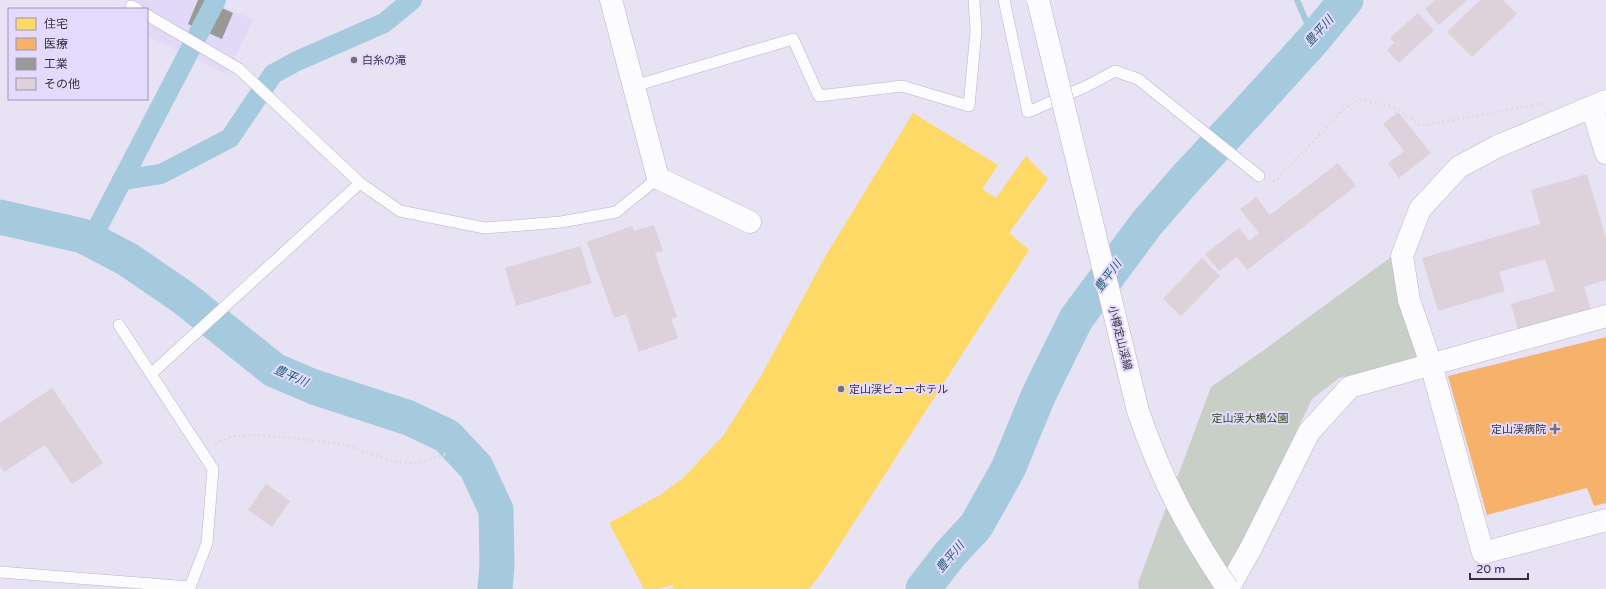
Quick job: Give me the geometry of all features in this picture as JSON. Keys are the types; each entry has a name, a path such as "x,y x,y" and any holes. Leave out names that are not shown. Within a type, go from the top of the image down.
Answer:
{"street":[{"path":"610,0 658,178 750,222"},
{"name":"小樽定山渓線","path":"1038,0 1138,411 1152,452 1174,500 1196,540 1228,589"},
{"path":"1606,153 1599,104 1498,146 1459,167 1420,209 1402,256 1408,300 1431,364 1483,553 1606,520"},
{"path":"1228,589 1251,548 1310,432 1350,387 1606,316"}],"lane":[{"path":"634,86 793,39 819,96 902,86 969,106 976,31 974,0"},
{"path":"1004,0 1028,112 1087,86 1115,71 1138,80 1259,176"},
{"path":"148,16 239,69 360,183 400,211 485,228 561,222 616,212 658,178"},
{"path":"151,374 360,183"},
{"path":"0,572 190,587 207,542 213,468 119,325"}],"path":[{"path":"1259,176 1270,182 1276,180 1345,108 1360,99 1396,108 1422,126 1547,102"},
{"path":"210,446 233,436 263,435 343,444 393,461 414,464 445,454"}],"shaded area":[{"path":"128,0 210,0 253,20 227,74 148,36 148,8 124,8"}],"green space":[{"name":"定山渓大橋公園","path":"1391,257 1417,358 1339,378 1312,399 1239,550 1212,589 1139,589 1138,583 1211,387"}],"building: 住宅":[{"path":"913,113 998,165 982,189 996,198 1026,156 1048,179 1009,233 1029,250 823,571 809,589 674,589 672,585 658,589 644,589 609,523 660,495 683,478 723,436 761,376 825,257"}],"building: 医療":[{"path":"1606,337 1606,503 1594,506 1587,488 1487,515 1448,376"}],"building: 工業":[{"path":"198,0 204,0 233,13 222,39 188,24"}],"building: その他":[{"path":"1435,0 1467,0 1439,25 1425,9"},
{"path":"1480,0 1503,0 1517,14 1472,57 1447,32"},
{"path":"1418,13 1434,30 1399,63 1387,50 1394,43 1390,38"},
{"path":"1398,112 1431,153 1399,178 1388,163 1404,151 1383,124"},
{"path":"1338,163 1356,186 1247,270 1237,257 1219,271 1205,254 1239,228 1249,241 1259,233 1240,209 1256,197 1270,215"},
{"path":"1587,174 1606,238 1606,280 1584,287 1591,309 1518,330 1511,304 1555,291 1545,259 1499,272 1505,291 1438,311 1422,258 1540,224 1531,190"},
{"path":"654,225 663,251 655,253 677,317 671,319 678,338 639,352 626,314 614,318 587,242 632,226 634,231"},
{"path":"580,246 592,283 516,306 505,268"},
{"path":"1202,258 1220,276 1181,316 1163,299"},
{"path":"52,388 103,463 72,484 45,445 4,472 0,466 0,423"},
{"path":"266,484 290,501 272,527 248,510"}],"waterway":[{"path":"91,240 216,0"},
{"path":"122,180 161,174 230,138 273,74 297,61 384,23 412,0"},
{"path":"1297,0 1314,39"},
{"name":"豊平川","path":"923,589 950,554 976,526 1008,469 1039,394 1076,319 1147,223 1187,177 1314,39 1346,0"},
{"name":"豊平川","path":"0,217 83,236 127,259 184,298 274,370 314,387 409,418 447,436 476,467 496,510 497,565 495,589"}],"place":[{"name":"白糸の滝","path":"354,60"},
{"name":"定山渓ビューホテル","path":"841,389"},
{"name":"定山渓病院","path":"1555,429"}]}
